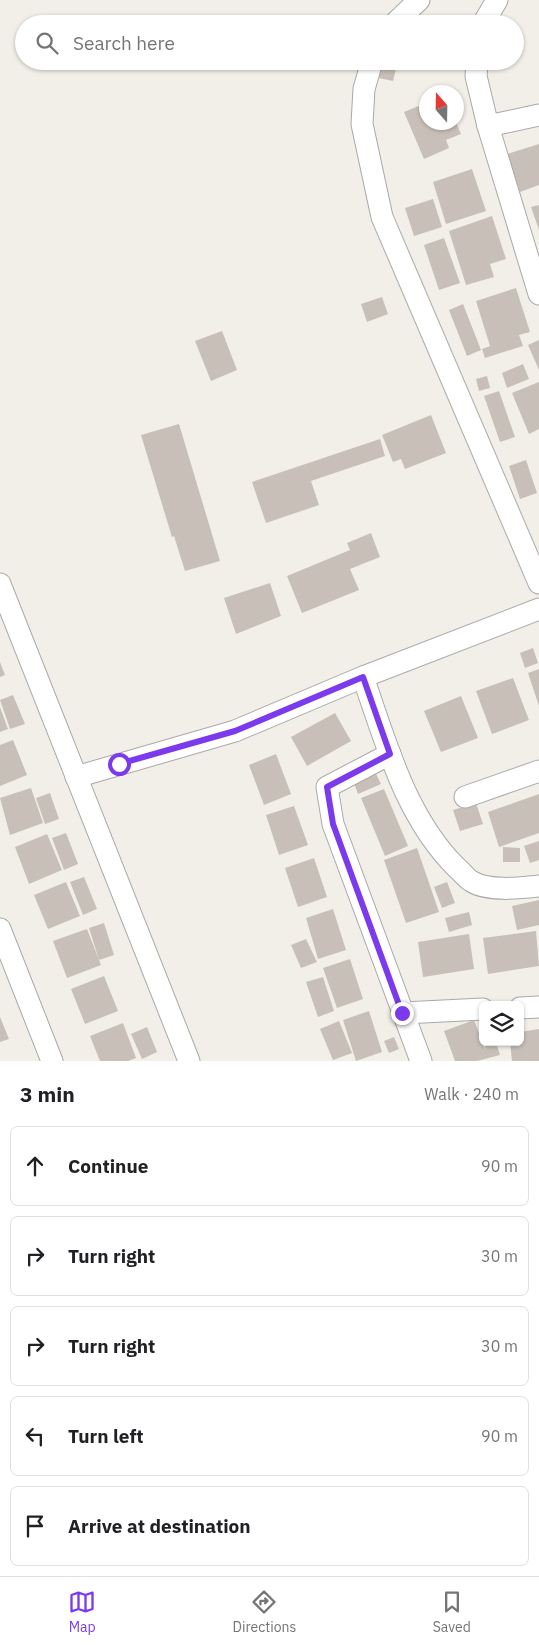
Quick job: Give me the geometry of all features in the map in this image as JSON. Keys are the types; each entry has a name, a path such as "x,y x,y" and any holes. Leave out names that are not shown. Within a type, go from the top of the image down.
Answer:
{"street":[{"path":"404,15 420,0"},
{"path":"488,15 497,0"},
{"path":"369,70 364,89 362,124 382,217 539,583"},
{"path":"476,70 476,76 488,126 535,274 539,294"},
{"path":"488,126 539,115"},
{"path":"0,584 189,1061"},
{"path":"76,777 235,731 363,677 539,609"},
{"path":"363,677 390,754 414,808 441,852 472,882 505,889 539,886"},
{"path":"390,754 327,787 333,824 421,1061"},
{"path":"465,797 539,771"},
{"path":"2,939 52,1061"},
{"path":"524,1008 539,1007"},
{"path":"402,1013 479,1009"}],"building":[{"path":"381,70 396,70 393,81 379,78"},
{"path":"419,106 419,130 459,130 461,134 446,140 449,148 424,159 404,112"},
{"path":"539,144 539,185 520,192 507,154"},
{"path":"472,169 486,211 446,224 433,182"},
{"path":"433,199 442,227 414,236 405,208"},
{"path":"539,205 539,230 531,207"},
{"path":"492,216 506,259 490,264 494,277 466,285 449,231"},
{"path":"444,238 460,283 439,290 424,245"},
{"path":"516,288 530,332 519,335 523,346 485,358 482,349 490,346 476,301"},
{"path":"382,297 388,314 367,322 361,304"},
{"path":"463,304 481,350 467,356 449,310"},
{"path":"222,331 237,370 211,381 195,341"},
{"path":"539,340 539,370 528,345"},
{"path":"523,364 529,379 507,388 502,373"},
{"path":"487,376 490,388 479,391 476,379"},
{"path":"539,382 539,429 529,434 512,393"},
{"path":"499,391 515,437 500,442 484,396"},
{"path":"431,415 446,453 405,469 401,459 393,462 382,435"},
{"path":"179,424 220,561 185,571 174,536 172,537 141,435"},
{"path":"380,439 385,456 311,481 319,505 266,523 252,482"},
{"path":"526,460 537,493 520,499 509,466"},
{"path":"371,533 380,557 350,569 359,590 302,613 287,576 350,550 347,543"},
{"path":"270,583 281,616 236,634 224,598"},
{"path":"533,648 538,663 525,668 520,653"},
{"path":"0,662 5,675 0,677"},
{"path":"539,669 539,706 528,673"},
{"path":"513,678 529,720 492,734 476,691"},
{"path":"13,695 25,724 10,729 0,700"},
{"path":"461,696 478,738 441,752 424,711"},
{"path":"0,707 8,729 0,732"},
{"path":"335,713 351,741 307,766 291,737"},
{"path":"13,740 27,775 0,786 0,745"},
{"path":"276,754 291,794 264,805 249,765"},
{"path":"376,774 381,784 358,794 354,783"},
{"path":"31,788 43,823 10,835 0,798"},
{"path":"384,789 408,846 385,856 361,798"},
{"path":"50,793 59,819 45,824 36,798"},
{"path":"539,794 539,833 499,847 488,812"},
{"path":"476,803 483,824 460,831 453,810"},
{"path":"294,806 308,845 279,855 266,815"},
{"path":"66,833 78,864 64,870 52,838"},
{"path":"47,834 62,870 29,884 15,847"},
{"path":"539,841 539,860 530,863 524,846"},
{"path":"503,847 520,848 520,862 503,862"},
{"path":"417,848 439,912 406,923 384,860"},
{"path":"314,858 327,897 298,907 285,868"},
{"path":"84,877 97,909 83,915 70,882"},
{"path":"66,882 80,916 48,929 34,895"},
{"path":"447,882 455,903 442,908 434,887"},
{"path":"539,900 539,925 517,930 512,906"},
{"path":"333,909 346,950 318,959 306,918"},
{"path":"469,912 472,925 449,932 445,918"},
{"path":"104,923 114,955 99,960 89,928"},
{"path":"87,929 101,965 67,978 53,941"},
{"path":"536,931 539,966 488,974 483,938"},
{"path":"469,934 474,969 423,977 418,942"},
{"path":"306,939 317,962 301,968 291,945"},
{"path":"350,959 363,999 337,1008 323,968"},
{"path":"104,976 118,1011 85,1024 71,989"},
{"path":"323,977 334,1011 318,1017 306,982"},
{"path":"369,1011 382,1052 356,1061 343,1020"},
{"path":"0,1017 9,1039 0,1042"},
{"path":"474,1020 479,1033 479,1046 484,1046 486,1051 485,1046 497,1046 500,1055 477,1061 455,1061 444,1031"},
{"path":"339,1021 352,1053 333,1060 320,1029"},
{"path":"123,1023 136,1058 128,1061 100,1061 90,1036"},
{"path":"147,1027 157,1052 142,1059 131,1034"},
{"path":"539,1029 539,1061 512,1061 510,1046 524,1046 524,1031"},
{"path":"394,1037 399,1049 389,1053 384,1041"}],"route":[{"path":"119,764 235,731 363,677 390,754 327,787 333,824 402,1013"}]}
